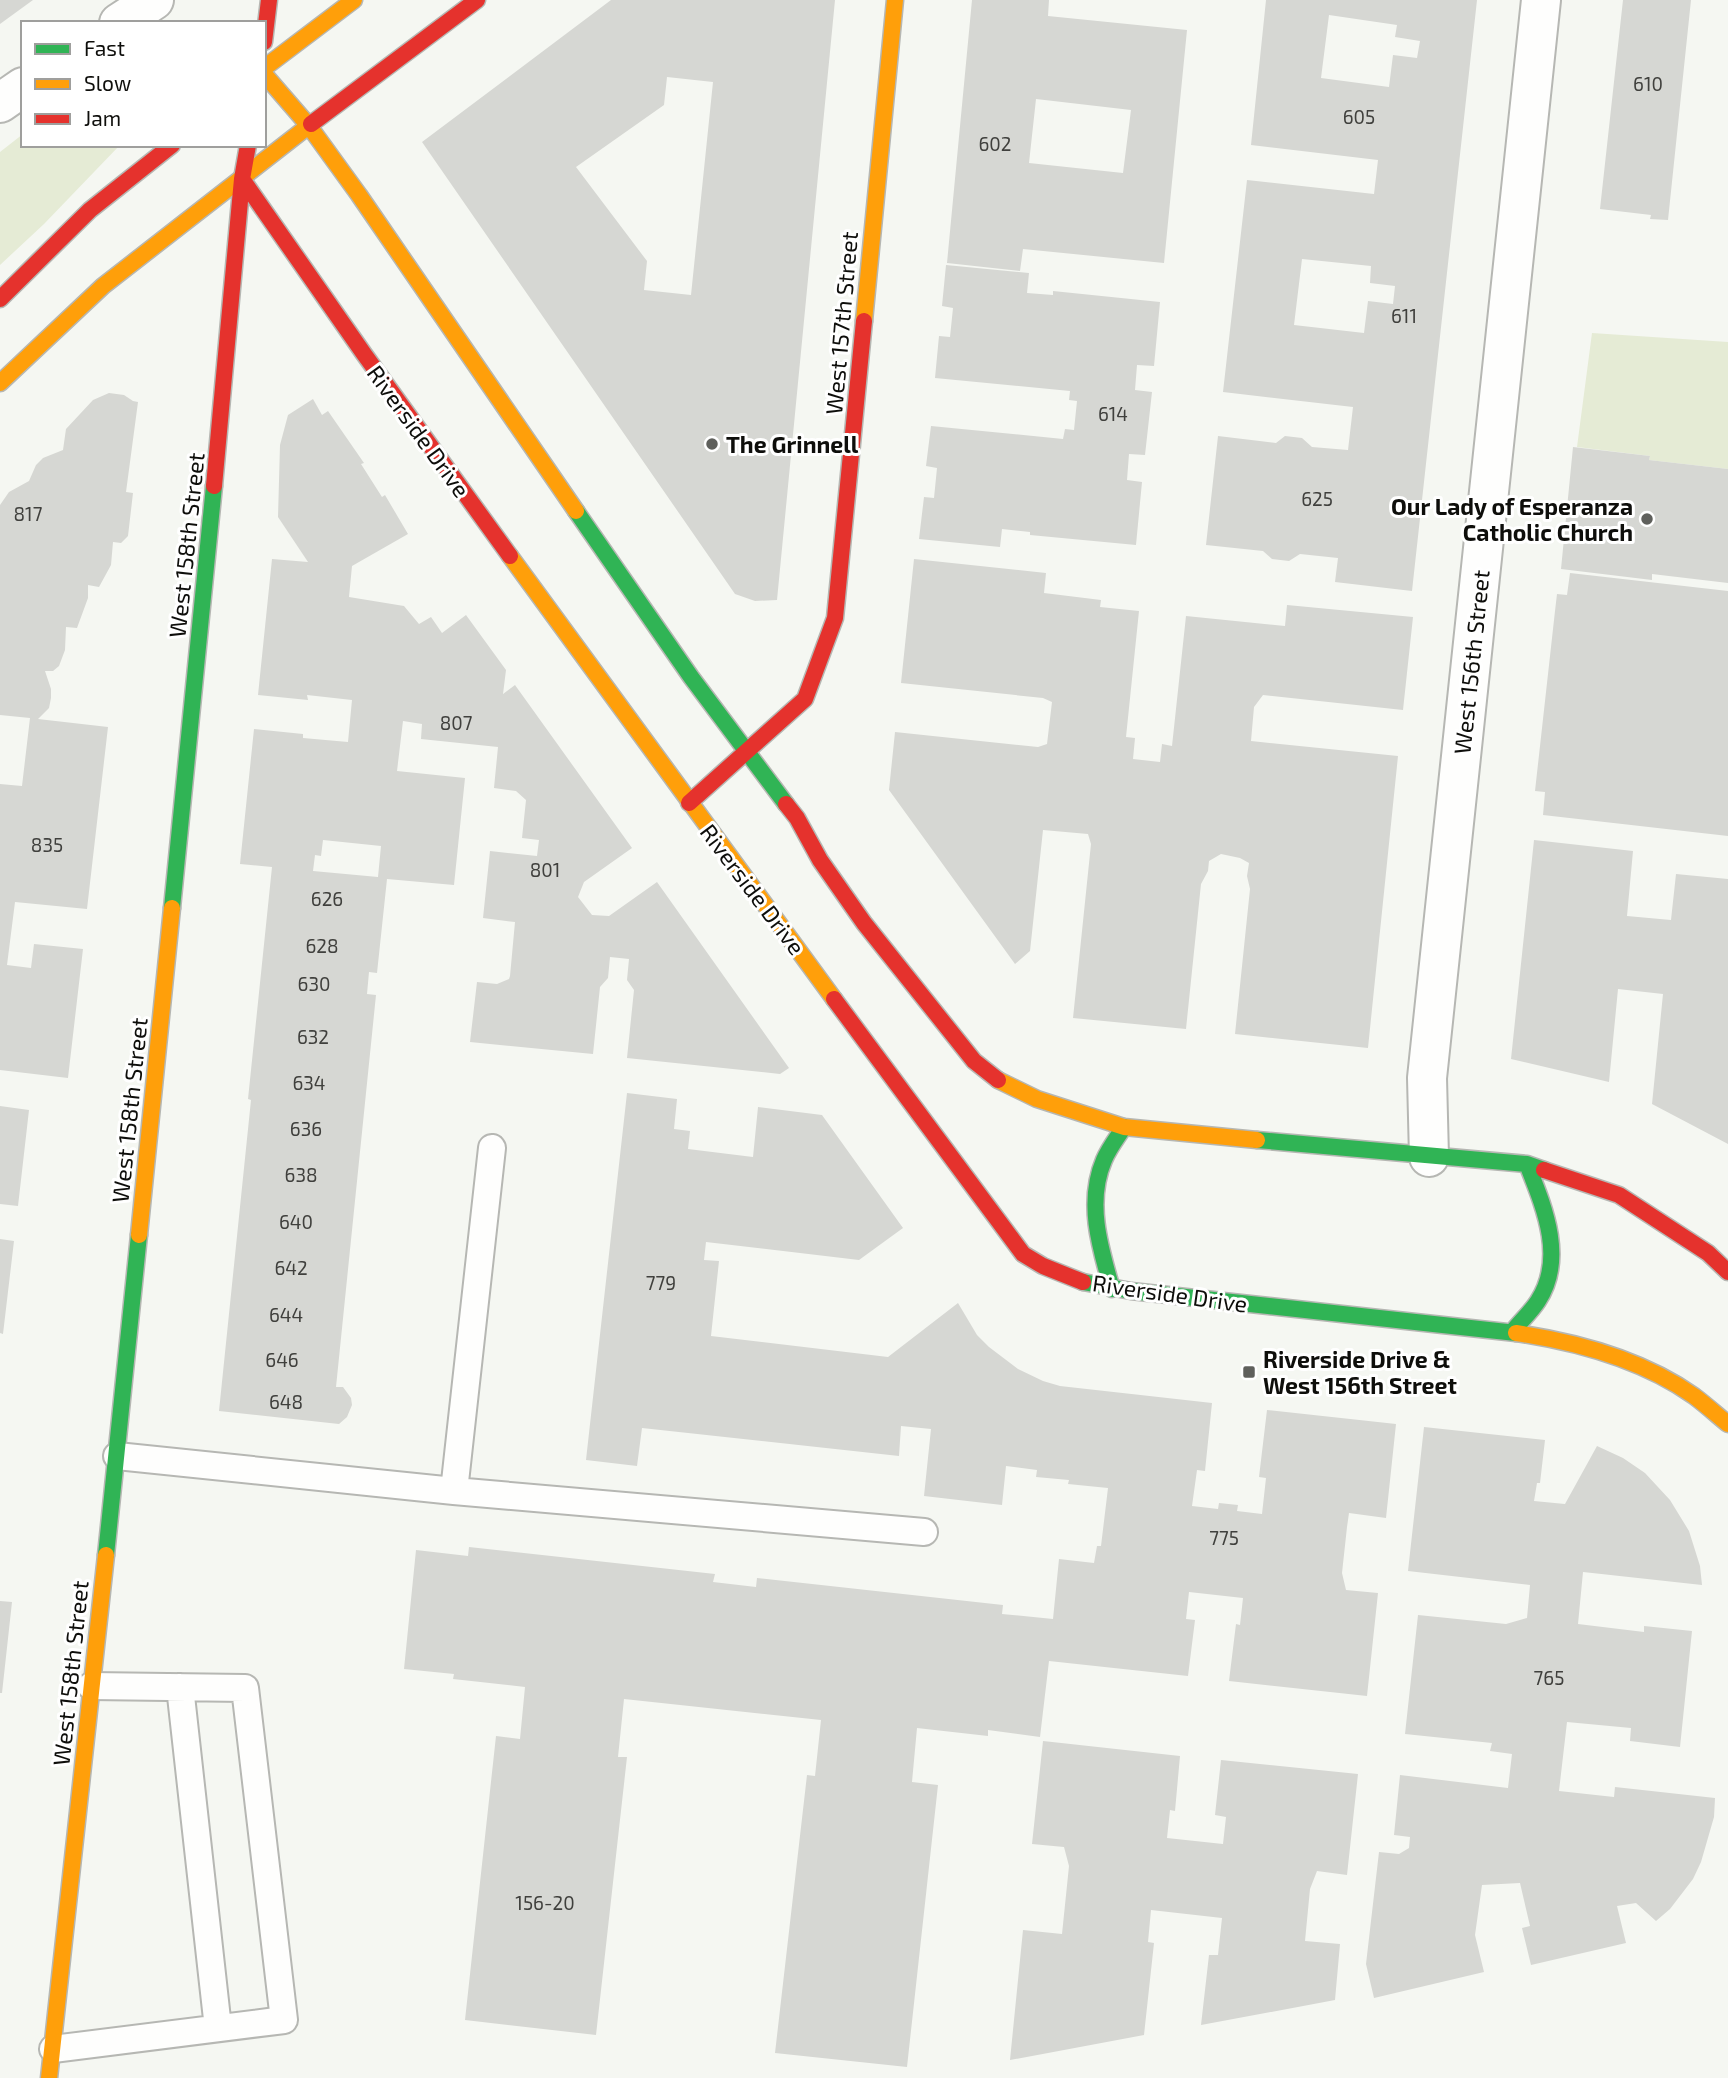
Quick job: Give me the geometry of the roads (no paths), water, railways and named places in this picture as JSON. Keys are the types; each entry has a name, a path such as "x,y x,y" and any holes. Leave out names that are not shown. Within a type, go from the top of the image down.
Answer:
{"main road":[{"path":"266,25 269,0"},
{"path":"0,383 103,286 477,0"},
{"name":"West 157th Street","path":"689,803 805,699 835,618 895,0"},
{"path":"266,66 341,2"},
{"path":"266,76 309,126 746,753 797,818 820,860 864,923 974,1061 1002,1083 1037,1099 1124,1127 1527,1164 1619,1195 1708,1252 1728,1272"},
{"path":"0,299 90,210 169,147"},
{"name":"West 158th Street","path":"49,2078 117,1456 223,405 242,179 248,147"},
{"name":"Riverside Drive","path":"242,179 364,355 689,803 1023,1254 1043,1268 1112,1289 1513,1331 1607,1354 1656,1374 1693,1395 1728,1423"},
{"path":"1112,1289 1100,1249 1093,1206 1102,1163 1124,1127"},
{"path":"1513,1331 1538,1300 1548,1279 1552,1258 1551,1234 1546,1212 1527,1164"}],"street":[{"path":"123,21 154,0"},
{"name":"West 156th Street","path":"1429,1157 1427,1077 1541,0"},
{"path":"0,103 21,88"}],"lane":[{"path":"454,1491 492,1148"},
{"path":"117,1456 454,1491 924,1532"},
{"path":"53,2049 284,2020 245,1688 91,1686"},
{"path":"180,1687 218,2028"}],"place":[{"name":"The Grinnell","path":"712,444"},
{"name":"Our Lady of Esperanza Catholic Church","path":"1647,519"},
{"name":"Riverside Drive & West 156th Street","path":"1249,1372"}]}
